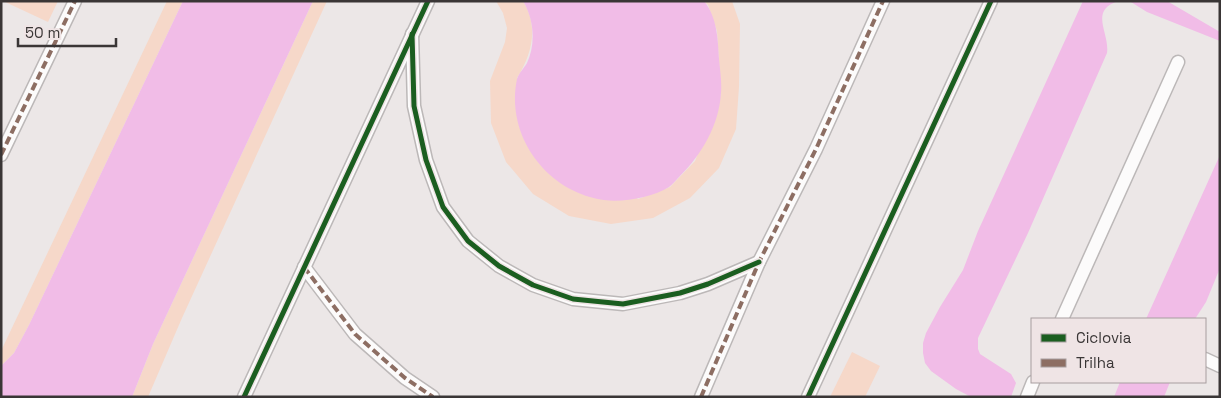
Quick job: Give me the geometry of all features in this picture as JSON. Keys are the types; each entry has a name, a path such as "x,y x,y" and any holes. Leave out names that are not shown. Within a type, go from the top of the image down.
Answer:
{"street":[{"path":"1,156 75,1"},
{"path":"244,397 428,1"},
{"path":"701,397 760,262 816,149 883,1"},
{"path":"808,397 991,1"},
{"path":"412,34 414,106 426,160 443,207 468,241 499,266 533,285 573,299 623,304 680,293 708,284 760,262"},
{"path":"1062,318 1178,62"},
{"path":"304,267 355,334 405,378 433,397"},
{"path":"1206,359 1220,366"},
{"path":"1027,397 1033,383"}],"shaded area":[{"path":"3,1 58,1 48,22"},
{"path":"167,1 183,1 29,325 14,353 1,366 1,351"},
{"path":"183,1 313,1 153,344 132,397 1,397 1,366 14,353 29,325"},
{"path":"313,1 327,1 182,318 148,397 132,397 153,344"},
{"path":"496,1 523,1 531,21 532,40 530,50 517,78 638,199 670,187 695,161 721,94 717,31 708,5 704,1 732,1 740,24 736,129 719,168 690,198 653,218 611,224 569,216 533,194 506,162 491,123 490,81 505,42 507,28 503,13"},
{"path":"523,1 704,1 712,14 717,36 721,85 720,105 713,128 702,149 669,187 655,194 638,198 620,201 604,200 583,195 565,186 548,173 535,158 524,140 518,121 515,100 517,79 530,56 533,40 530,16"},
{"path":"1083,1 1119,1 1104,10 1102,16 1107,53 1028,233 978,338 980,354 1011,374 1016,383 1011,397 971,397 931,371 925,363 923,343 926,333 940,307 963,270 978,231"},
{"path":"1125,1 1167,1 1220,32 1220,41 1147,12 1131,2"},
{"path":"1220,155 1220,268 1206,302 1196,318 1146,318"},
{"path":"852,352 880,366 865,397 830,397"},
{"path":"1120,383 1170,383 1164,397 1114,397"}],"marked path":[{"path":"1,155 75,1"},
{"path":"701,397 759,262 816,149 883,1"},
{"path":"304,267 355,334 405,378 433,397"}],"cycle path":[{"path":"244,397 428,1"},
{"path":"808,397 991,1"},
{"path":"412,34 414,106 426,160 443,207 468,241 499,266 533,285 573,299 623,304 680,293 708,284 759,262"}]}
